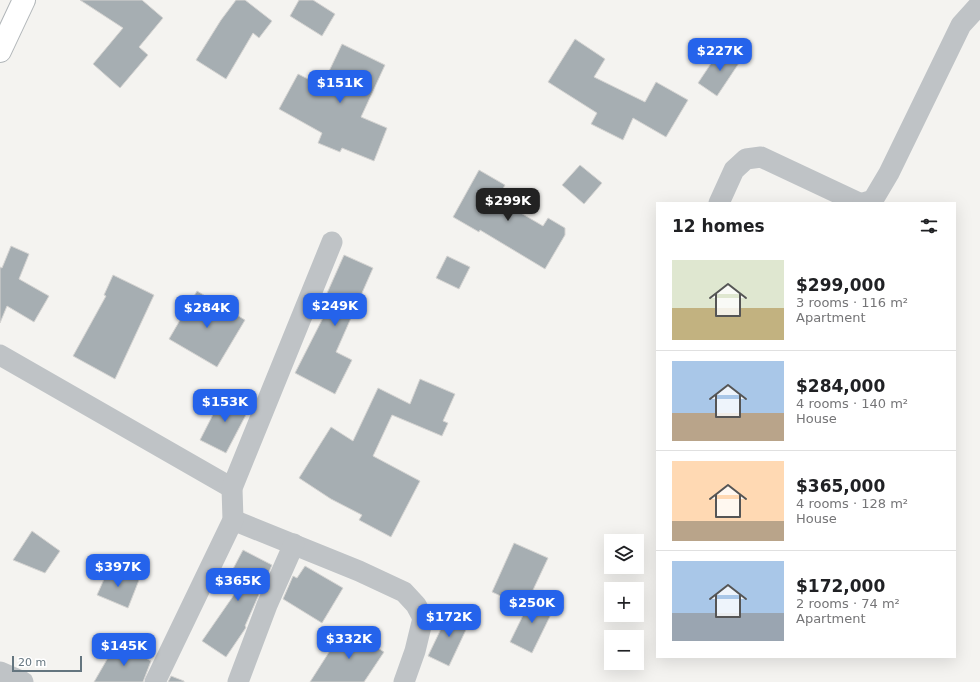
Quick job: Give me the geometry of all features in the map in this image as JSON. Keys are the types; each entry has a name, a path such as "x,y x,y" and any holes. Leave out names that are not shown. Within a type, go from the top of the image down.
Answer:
{"main road":[{"path":"0,51 24,0"}],"street":[{"path":"866,202 873,200 889,173 961,25 980,4"},
{"path":"719,202 734,170 746,159 761,157 858,202"},
{"path":"155,682 233,520 232,488 332,242"},
{"path":"0,354 232,488"},
{"path":"233,520 359,571 404,592 416,605 423,618 415,651 404,682"},
{"path":"238,682 294,544"},
{"path":"0,672 23,682"}],"building":[{"path":"80,0 142,0 163,18 139,47 148,55 120,88 93,64 123,28"},
{"path":"236,0 245,0 272,21 259,38 253,33 226,79 196,60 221,20"},
{"path":"299,0 313,0 335,14 322,36 290,16"},
{"path":"575,39 605,59 594,77 645,102 656,82 688,100 666,137 633,118 623,140 591,124 597,113 548,82"},
{"path":"342,44 385,65 361,117 387,128 374,161 342,148 340,152 318,143 322,133 279,109 298,74 322,86"},
{"path":"722,47 741,60 717,96 698,83"},
{"path":"580,165 602,183 584,204 562,185"},
{"path":"479,170 505,185 497,199 543,226 548,218 565,228 565,235 545,269 480,230 479,232 453,217"},
{"path":"11,246 29,254 19,279 49,296 34,322 7,306 0,323 0,267 2,268"},
{"path":"344,255 373,268 336,352 352,360 335,394 295,373 326,312 320,309"},
{"path":"447,256 470,267 459,289 436,278"},
{"path":"113,275 154,295 115,379 73,356 106,296 104,295"},
{"path":"197,291 245,320 217,367 169,339"},
{"path":"420,379 455,394 443,421 448,423 442,436 392,415 373,456 420,481 391,537 359,520 362,515 331,499 299,478 331,427 353,441 378,388 410,404"},
{"path":"224,393 250,407 226,453 200,440"},
{"path":"32,531 60,551 45,573 13,560"},
{"path":"514,543 548,558 525,607 492,592"},
{"path":"243,550 272,565 245,629 226,657 202,641 236,592 224,586"},
{"path":"305,566 343,588 322,623 283,599 293,576 297,578"},
{"path":"109,568 139,580 128,608 97,595"},
{"path":"533,595 555,606 532,653 510,642"},
{"path":"450,610 471,619 449,666 428,656"},
{"path":"345,627 384,652 364,682 310,682"},
{"path":"117,642 151,661 143,682 94,682"},
{"path":"171,676 184,681 184,682 168,682"}]}
